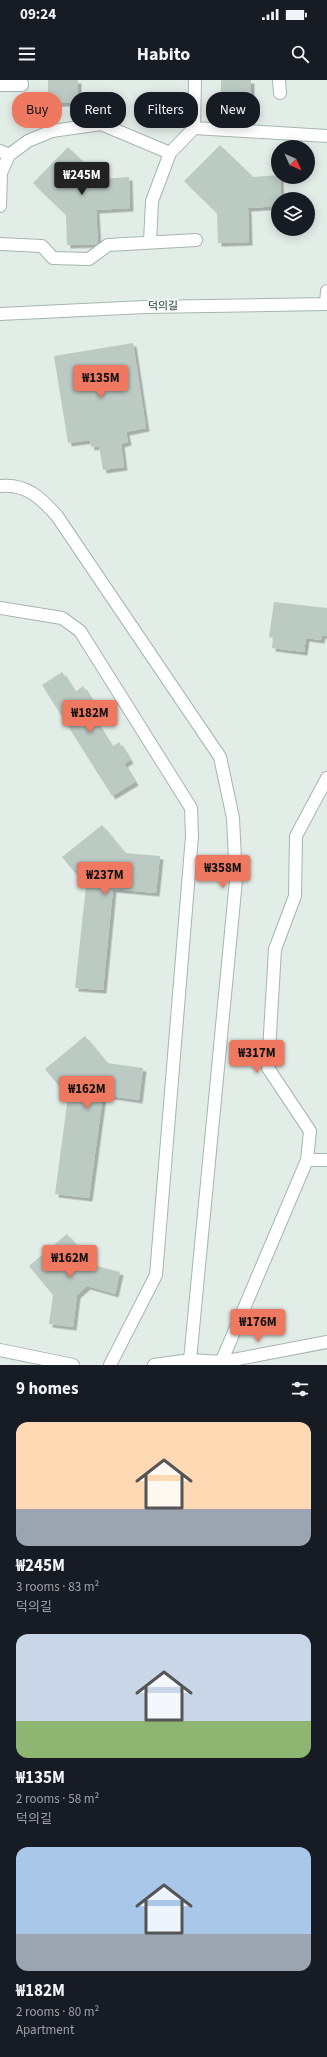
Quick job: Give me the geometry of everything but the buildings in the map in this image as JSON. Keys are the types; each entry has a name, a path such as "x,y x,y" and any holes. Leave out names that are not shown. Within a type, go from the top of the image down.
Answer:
{"street":[{"path":"0,85 22,85 22,80"},
{"path":"194,80 194,92"},
{"path":"279,80 280,93"},
{"path":"0,206 1,173 5,153 52,131 101,124 170,153"},
{"path":"150,242 152,202 170,153 194,128 327,136"},
{"path":"0,244 42,246 53,258 89,258 108,245 196,240"},
{"path":"327,291 327,304"},
{"name":"덕의길","path":"0,314 145,307 327,304"},
{"path":"0,486 12,485 39,496 57,516 220,758 232,818 236,880 190,1360"},
{"path":"0,608 62,618 80,631 191,808 192,836 156,1276 110,1365"},
{"path":"221,1364 307,1160 310,1131 268,1068 275,949 295,896 296,836 327,778"},
{"path":"307,1160 327,1160"},
{"path":"154,1365 190,1360 221,1364 327,1342"},
{"path":"0,1350 73,1365"}]}
